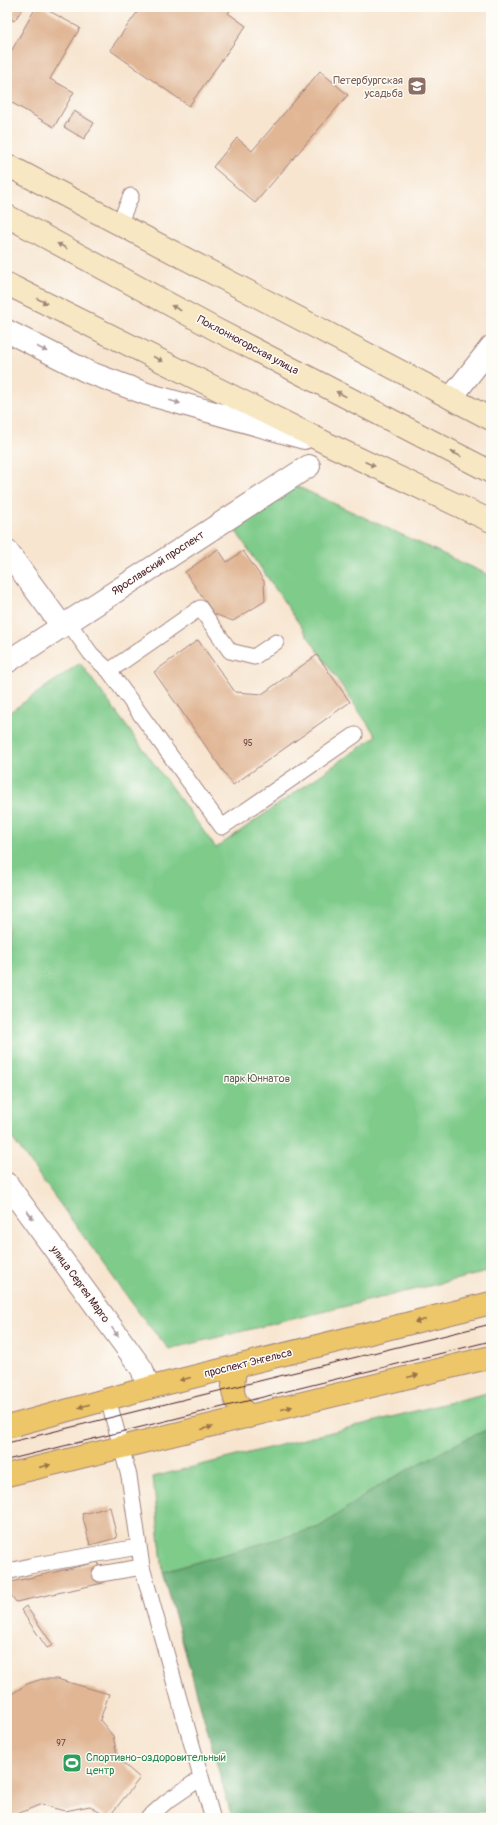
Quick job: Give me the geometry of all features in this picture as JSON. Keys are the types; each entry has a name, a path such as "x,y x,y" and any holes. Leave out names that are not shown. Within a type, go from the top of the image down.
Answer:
{"main road":[{"path":"7,165 491,419"},
{"name":"Поклонногорская улица","path":"7,216 215,329 491,472"},
{"path":"7,284 334,447 491,521"},
{"name":"проспект Энгельса","path":"7,1427 148,1388 491,1303"},
{"path":"7,1475 123,1448 491,1357"},
{"path":"236,1366 232,1388 236,1403 249,1417"}],"street":[{"path":"7,331 88,372 147,394 334,447"},
{"path":"452,398 491,347"},
{"name":"Ярославский проспект","path":"7,662 309,466"},
{"path":"7,551 65,624"},
{"name":"улица Сергея Марго","path":"7,1184 142,1369 148,1388"}],"lane":[{"path":"119,224 131,196"},
{"path":"109,671 200,608 230,651 254,657 276,642"},
{"path":"65,624 91,654 109,671 222,827 354,736"},
{"path":"108,1399 123,1448 129,1476 142,1567 212,1816"},
{"path":"7,1572 30,1566 138,1547"},
{"path":"100,1574 142,1567"},
{"path":"148,1818 166,1802 201,1778"}],"green space":[{"name":"парк Юннатов","path":"294,485 491,576 491,1271 169,1349 145,1321 7,1131 7,714 80,663 216,848 376,736 233,527"},
{"path":"491,1392 491,1812 324,1818 232,1818 163,1572 153,1477"},
{"path":"491,1428 491,1812 324,1818 232,1818 163,1572 319,1527 383,1483 466,1439"}],"building":[{"path":"7,7 24,7 14,21 7,16"},
{"path":"36,7 42,7 80,28 50,79 74,92 54,127 7,100 7,59"},
{"path":"141,7 233,7 228,13 246,26 189,106 110,50"},
{"path":"320,71 348,95 255,203 213,167 237,138 252,151"},
{"path":"74,111 94,123 84,139 64,127"},
{"path":"218,549 227,562 243,551 264,581 265,601 233,621 214,614 185,572"},
{"path":"198,640 235,692 262,694 317,655 350,702 233,785 154,672"},
{"path":"110,1507 117,1538 90,1545 82,1514"},
{"path":"98,1562 103,1583 16,1602 7,1589 7,1583"},
{"path":"26,1606 53,1645 47,1648 21,1610"},
{"path":"42,1679 57,1679 109,1694 100,1720 113,1736 118,1759 140,1778 108,1818 90,1806 65,1811 42,1804 7,1818 7,1697 27,1684"}],"tram line":[{"path":"7,1443 491,1324"},
{"path":"7,1460 491,1341"}],"place":[{"name":"Петербургская усадьба","path":"417,86"},
{"name":"Спортивно-оздоровительный центр","path":"72,1763"}]}
